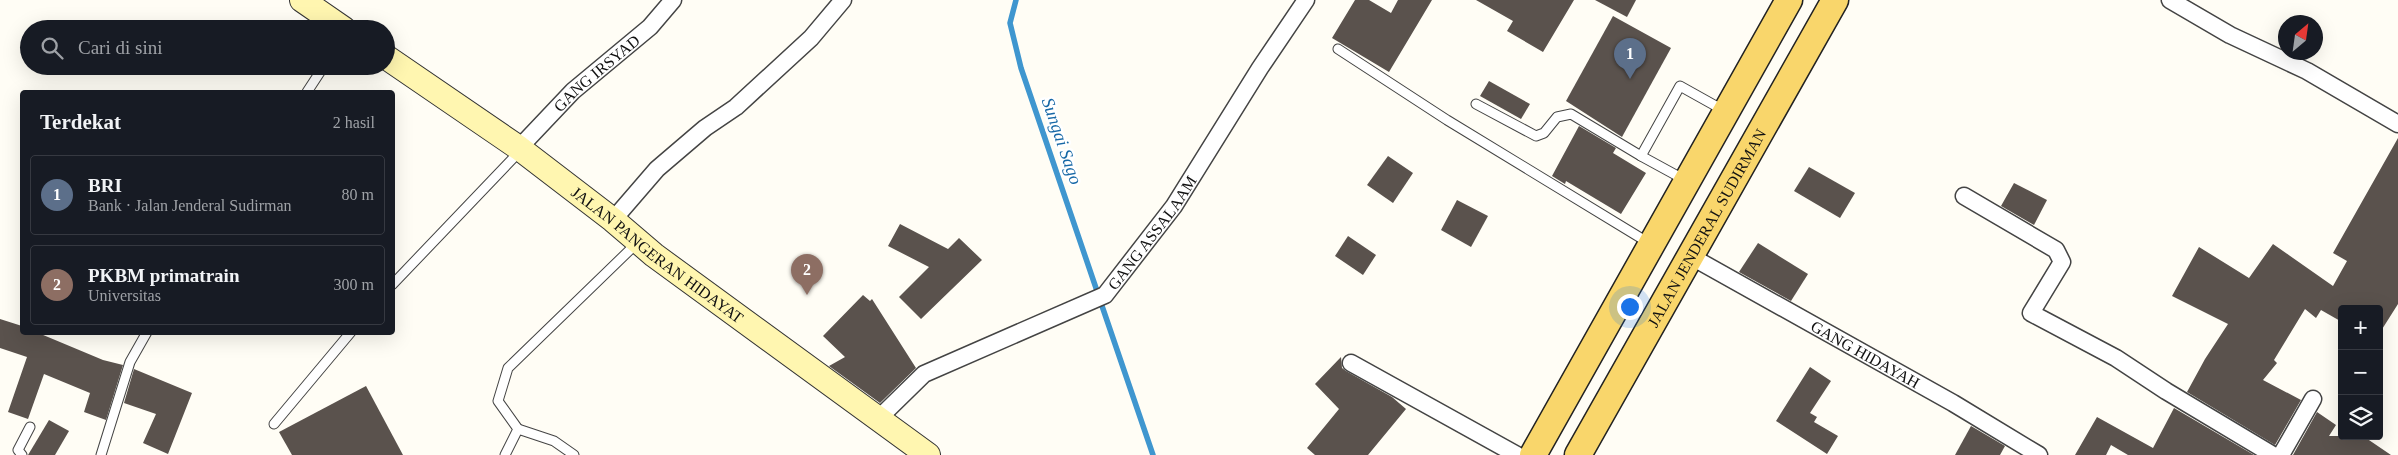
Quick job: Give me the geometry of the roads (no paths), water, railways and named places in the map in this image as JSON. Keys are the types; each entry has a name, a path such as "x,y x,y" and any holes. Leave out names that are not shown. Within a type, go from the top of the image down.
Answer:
{"main road":[{"path":"302,0 331,20"},
{"path":"1533,455 1789,0"},
{"name":"JALAN JENDERAL SUDIRMAN","path":"1578,455 1835,0"},
{"name":"JALAN PANGERAN HIDAYAT","path":"395,63 520,149 613,220 638,242 928,455"}],"street":[{"name":"GANG IRSYAD","path":"520,149 573,91 650,27 673,0"},
{"path":"613,220 657,169 705,128 736,107 811,38 824,20 843,0"},
{"name":"GANG ASSALAAM","path":"878,419 924,374 1105,295 1174,206 1260,68 1306,0"},
{"path":"2170,0 2230,35 2307,71 2398,124"},
{"path":"1964,196 2056,250 2062,262 2031,313 2116,358 2166,392 2273,455"},
{"name":"GANG HIDAYAH","path":"1690,256 1953,403 2039,455"},
{"path":"1351,362 1517,455"},
{"path":"2281,455 2313,399"}],"lane":[{"path":"1338,49 1447,120 1651,244"},
{"path":"307,90 318,75"},
{"path":"1641,156 1680,86 1726,112"},
{"path":"1476,104 1536,136 1544,133 1557,117 1571,114 1687,181"},
{"path":"395,282 520,149"},
{"path":"574,455 554,441 518,430 498,401 508,368 638,242"},
{"path":"102,455 130,362 145,335"},
{"path":"274,424 348,335"},
{"path":"22,455 18,450 30,427"},
{"path":"505,455 518,430"}],"waterway":[{"name":"Sungai Sago","path":"1016,0 1010,23 1021,68 1097,291"},
{"name":"Sungai Sago","path":"1101,303 1153,455"}],"place":[{"name":"BRI","path":"1630,79"},
{"name":"PKBM primatrain","path":"807,295"}]}
